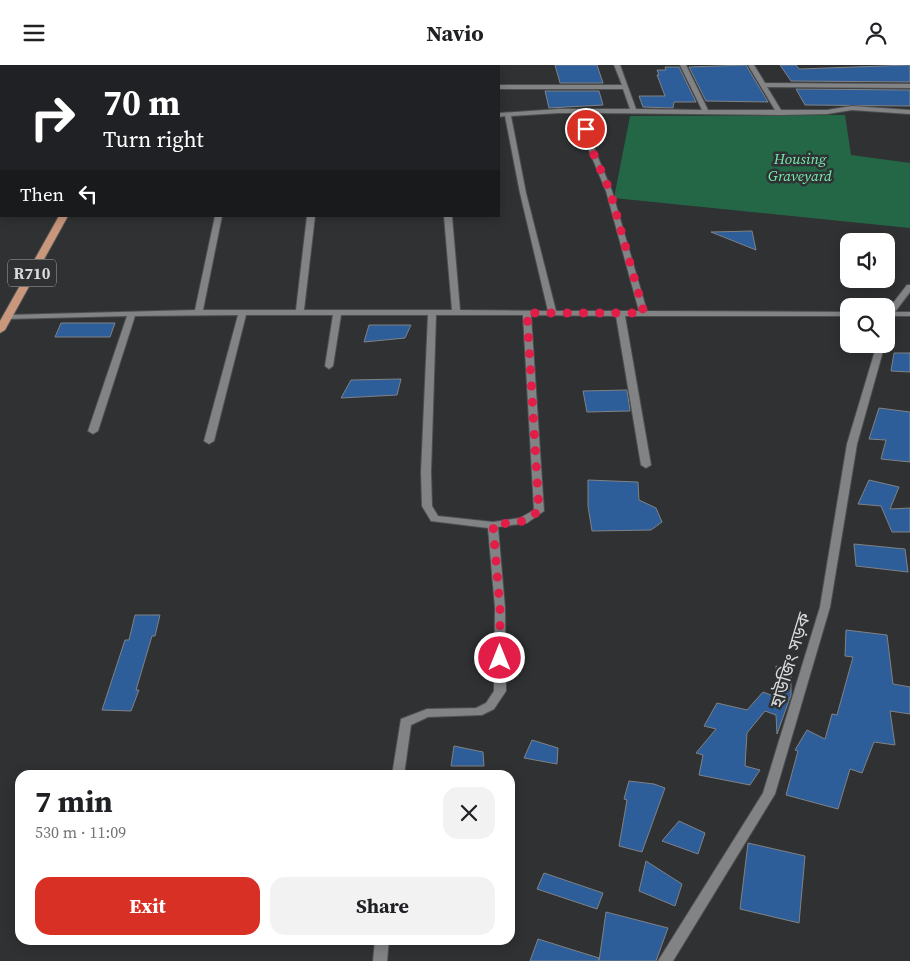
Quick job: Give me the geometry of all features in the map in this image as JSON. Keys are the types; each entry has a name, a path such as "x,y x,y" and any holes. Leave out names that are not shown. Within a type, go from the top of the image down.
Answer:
{"main road":[{"name":"R710","path":"0,330 63,217"}],"street":[{"path":"617,65 634,111"},
{"path":"683,65 707,113"},
{"path":"752,65 780,113"},
{"path":"764,85 910,86"},
{"path":"500,87 625,87"},
{"path":"500,115 527,111 780,113 827,112 852,108 910,112"},
{"path":"597,111 593,123 586,129 591,148 610,191 644,313"},
{"path":"508,115 523,193 553,313"},
{"path":"198,312 218,217"},
{"path":"300,312 310,217"},
{"path":"448,217 456,313"},
{"path":"895,305 910,287"},
{"path":"7,317 198,312 840,314"},
{"path":"209,441 243,312"},
{"path":"328,366 337,312"},
{"path":"432,313 426,472 427,506 436,519 493,525 524,521 539,511 527,313"},
{"path":"620,313 646,465"},
{"path":"93,431 132,314"},
{"path":"895,314 910,314"},
{"name":"হাউজিং সড়ক","path":"665,961 769,794 825,607 852,444 878,353"},
{"path":"399,770 405,723 427,713 478,712 490,706 500,691 500,608 493,525"},
{"path":"380,961 382,945"}],"green space":[{"name":"Housing Graveyard","path":"845,115 851,155 910,163 910,228 614,198 630,116"}],"building":[{"path":"555,65 597,65 603,83 560,83"},
{"path":"746,65 768,102 706,101 689,67"},
{"path":"780,65 796,65 799,69 910,65 910,82 791,81"},
{"path":"665,67 679,67 696,102 674,102 673,108 643,107 639,96 665,96 657,70 666,70"},
{"path":"796,89 910,90 910,106 805,105"},
{"path":"545,91 599,91 603,105 549,108"},
{"path":"752,231 756,250 711,232"},
{"path":"61,323 115,323 110,337 55,337"},
{"path":"369,325 411,325 405,338 364,342"},
{"path":"894,353 910,353 910,372 891,371"},
{"path":"401,379 397,395 341,398 351,380"},
{"path":"627,390 630,411 587,412 583,391"},
{"path":"879,408 910,412 910,462 881,459 886,440 869,439"},
{"path":"588,480 638,482 639,500 656,508 662,522 651,530 592,531 588,506"},
{"path":"869,480 899,487 890,509 910,508 910,532 892,532 881,506 858,504"},
{"path":"854,544 905,549 908,572 856,566"},
{"path":"135,615 160,615 155,636 152,636 136,690 139,690 131,711 102,710 125,640 129,640"},
{"path":"846,630 887,635 893,684 910,687 910,714 890,711 895,745 874,742 862,773 850,769 838,809 786,795 798,751 795,750 807,730 825,739 832,714 837,715 853,657 845,656"},
{"path":"776,666 791,670 791,695 777,734 776,715 765,711 747,733 745,766 760,770 750,785 699,775 703,755 696,753 716,729 704,726 717,703 747,710 763,692 776,697"},
{"path":"532,740 558,748 557,764 524,758"},
{"path":"454,746 483,752 484,766 451,766"},
{"path":"629,781 654,784 665,788 642,852 619,846 627,800 624,799"},
{"path":"679,821 705,833 698,854 662,841"},
{"path":"748,843 805,856 799,923 740,909"},
{"path":"646,861 682,884 675,906 639,891"},
{"path":"544,873 603,893 597,909 537,889"},
{"path":"606,912 668,928 656,961 599,961"},
{"path":"538,939 599,958 598,961 530,961"}],"route":[{"path":"500,658 500,608 493,525 524,521 539,511 527,313 644,313 610,191 591,148 586,129"}]}
